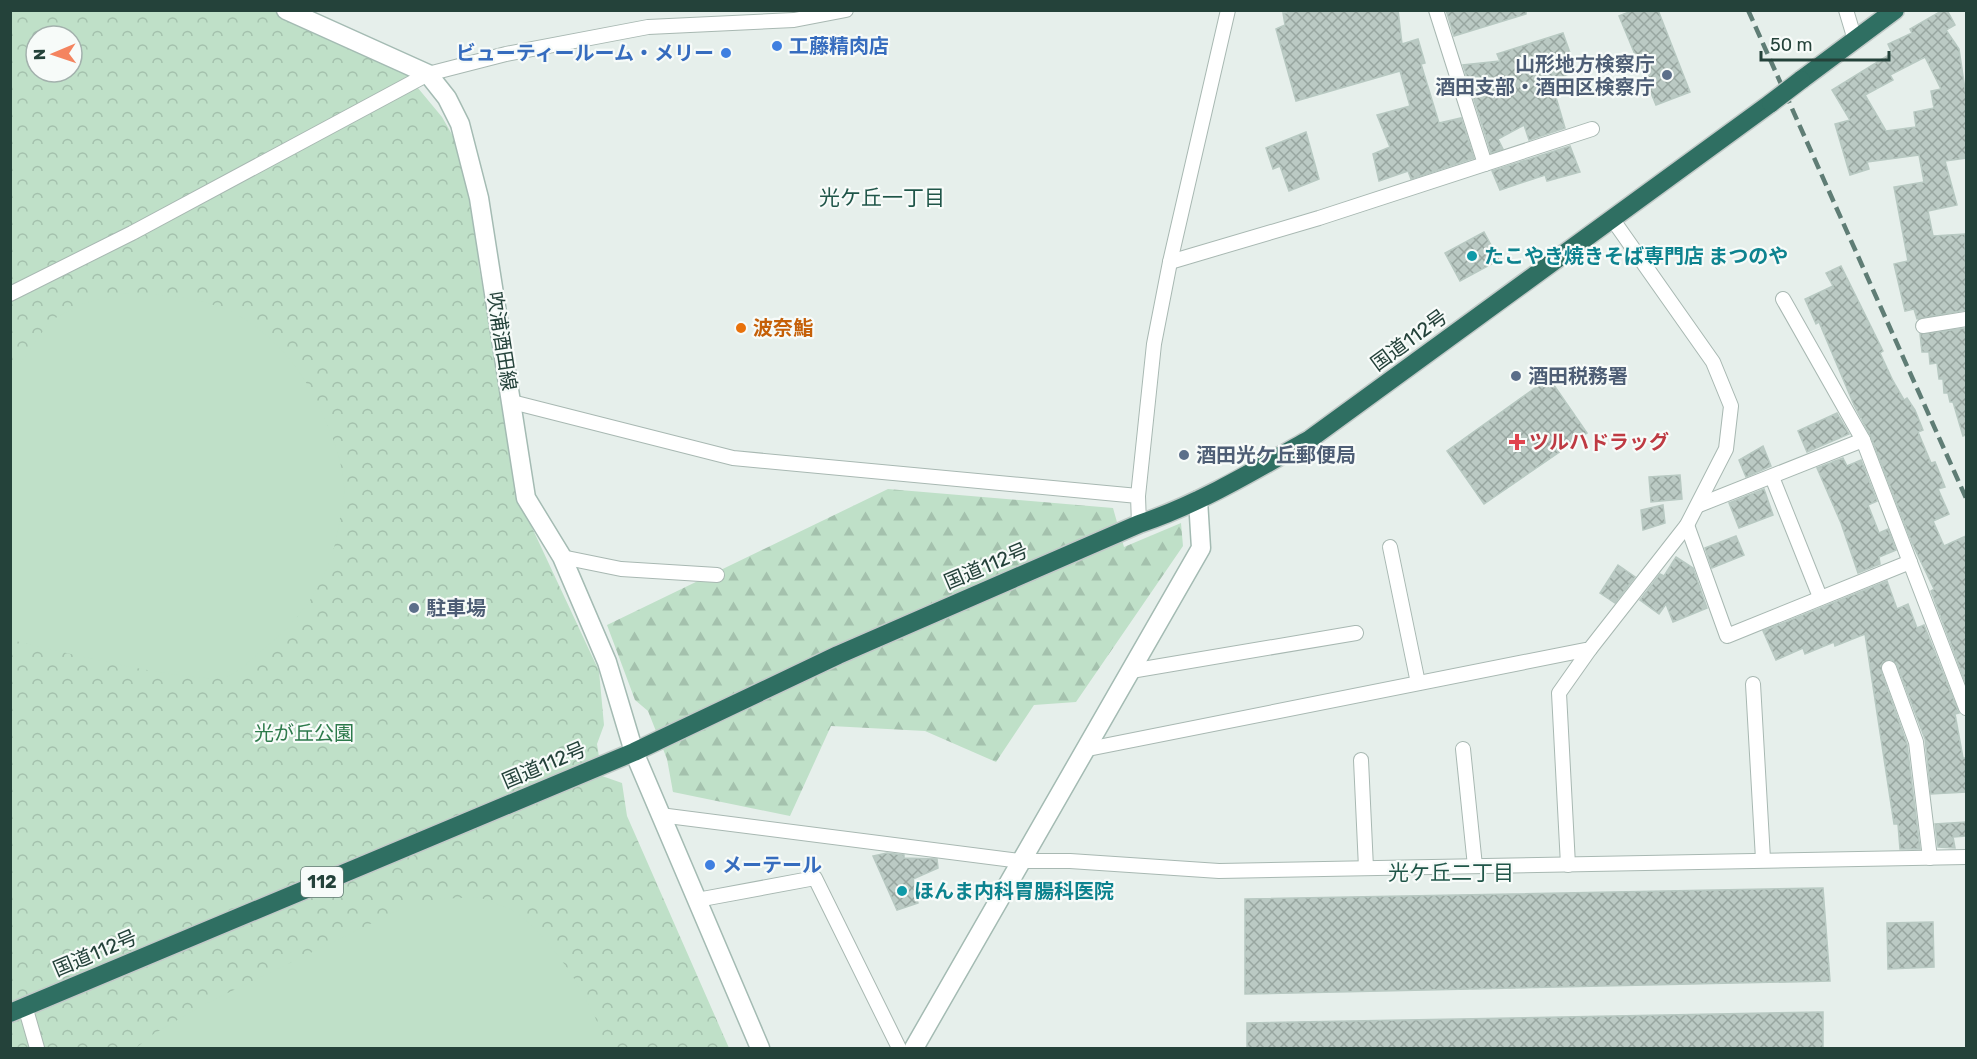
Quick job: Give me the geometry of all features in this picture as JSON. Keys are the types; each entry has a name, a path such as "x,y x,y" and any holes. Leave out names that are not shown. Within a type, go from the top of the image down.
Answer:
{"highway":[{"name":"国道112号","path":"18,1010 634,752 838,655 1139,524 1170,514 1233,483 1310,439 1613,220 1895,10"}],"street":[{"name":"吹浦酒田線","path":"286,10 428,74 447,98 459,124 479,198 526,498 562,557 606,662 634,752 760,1048"},
{"path":"10,294 132,233 428,74 506,54 648,27 795,20 846,10"},
{"path":"1139,524 1138,496 1154,344 1170,262 1228,10"},
{"path":"1436,10 1485,164"},
{"path":"1846,10 1855,40"},
{"path":"1170,262 1592,129"},
{"path":"1568,865 1559,693 1590,649 1687,525 1699,505 1725,449 1731,406 1713,362 1613,220"},
{"path":"1783,299 1863,440 1966,708"},
{"path":"1923,326 1966,320"},
{"path":"512,402 733,458 1138,496"},
{"path":"1699,505 1863,440"},
{"path":"1772,477 1820,597"},
{"path":"914,1048 1020,861 1088,749 1201,548 1198,500"},
{"path":"1687,525 1727,636 1910,562"},
{"path":"1390,547 1418,683"},
{"path":"562,557 621,569 717,575"},
{"path":"1131,671 1356,633"},
{"path":"1088,749 1590,649"},
{"path":"1889,668 1916,742 1930,858"},
{"path":"1753,684 1763,859"},
{"path":"1463,749 1474,866"},
{"path":"1361,760 1366,868"},
{"path":"660,815 1020,861 1070,861 1219,871 1763,859 1966,857"},
{"path":"697,900 815,878 899,1048"},
{"path":"18,1010 37,1048"}],"green space":[{"name":"光が丘公園","path":"10,11 302,11 393,58 442,117 462,152 470,175 479,267 521,504 599,671 604,725 597,744 602,776 622,783 627,816 729,1048 11,1048"},
{"path":"122,293 154,294 204,302 235,314 261,331 283,352 310,389 328,425 339,459 344,498 337,538 325,574 294,621 243,667 229,676 190,677 159,672 11,640 11,377 50,321 81,304"},
{"path":"888,489 1113,508 1124,547 1181,523 1183,546 1076,702 1034,705 996,762 925,731 831,726 790,816 673,792 667,759 648,711 635,700 607,625"},
{"path":"479,897 521,916 561,959 593,1012 607,1048 136,1048 152,1035 201,1006 403,908 439,899"}],"building":[{"path":"1287,10 1398,10 1402,44 1418,39 1425,63 1421,64 1439,123 1461,118 1474,158 1411,179 1408,171 1379,181 1373,154 1390,147 1377,115 1410,106 1400,71 1296,101 1276,29 1285,25 1283,13 1288,13"},
{"path":"1446,10 1526,10 1526,14 1454,36"},
{"path":"1634,10 1658,10 1690,92 1656,105 1619,16"},
{"path":"1943,10 1947,10 1955,25 1946,30 1959,49 1966,96 1966,158 1945,161 1957,205 1928,211 1933,236 1965,234 1966,310 1917,319 1914,309 1905,311 1894,264 1908,261 1894,187 1924,182 1919,155 1867,162 1869,169 1850,175 1835,124 1850,120 1832,90 1892,53 1888,44 1912,33 1910,29","holes":["1925,57 1941,89 1931,91 1934,108 1914,112 1916,127 1886,131 1865,95 1893,80 1890,75"]},
{"path":"1563,33 1576,70 1557,80 1560,91 1555,94 1565,128 1529,140 1524,125 1498,139 1503,149 1491,153 1463,65 1500,61 1497,54"},
{"path":"1306,132 1319,179 1289,191 1280,166 1273,169 1266,148"},
{"path":"1570,146 1580,172 1547,181 1545,175 1500,190 1492,171"},
{"name":"たこやき焼きそば専門店 まつのや","path":"1484,232 1499,260 1460,281 1445,253"},
{"path":"1841,266 1883,351 1880,353 1893,381 1904,400 1907,398 1915,410 1923,430 1918,432 1931,463 1935,462 1945,487 1938,489 1949,514 1933,521 1944,546 1966,536 1966,684 1931,591 1934,589 1912,543 1871,437 1854,405 1819,322 1816,324 1805,299 1833,286 1826,273"},
{"path":"1966,328 1966,435 1963,436 1953,402 1950,402 1948,393 1944,393 1943,379 1939,379 1937,363 1930,364 1929,352 1922,352 1920,334"},
{"name":"ツルハドラッグ","path":"1549,378 1587,433 1484,504 1447,451"},
{"path":"1837,413 1849,434 1807,452 1798,431"},
{"path":"1763,446 1771,466 1746,477 1739,460"},
{"path":"1843,458 1847,466 1861,460 1877,501 1868,505 1879,533 1888,529 1896,550 1879,557 1880,564 1858,573 1841,523 1817,468"},
{"path":"1680,475 1682,499 1651,502 1649,477"},
{"path":"1764,489 1773,515 1739,528 1729,503"},
{"path":"1663,505 1665,523 1643,530 1641,510"},
{"path":"1736,536 1744,555 1712,568 1705,548"},
{"path":"1676,557 1693,568 1707,608 1673,622 1666,604 1659,614 1640,600 1660,574 1664,576"},
{"path":"1618,565 1635,577 1615,603 1600,593"},
{"path":"1887,581 1897,609 1908,604 1917,628 1924,625 1959,713 1955,714 1963,758 1966,758 1966,792 1931,794 1925,739 1897,665 1891,659 1883,662 1881,671 1907,744 1920,849 1900,849 1898,824 1894,824 1865,634 1835,646 1834,642 1805,654 1803,648 1776,660 1763,631"},
{"path":"1966,822 1966,836 1953,837 1955,848 1938,847 1935,824"},
{"name":"ほんま内科胃腸科医院","path":"887,853 904,855 904,858 937,859 938,868 913,879 918,903 897,910 873,856"},
{"path":"1823,888 1830,981 1245,994 1245,899"},
{"path":"1933,922 1934,967 1888,969 1887,923"},
{"path":"1823,1012 1823,1048 1247,1048 1247,1023"}],"railway":[{"path":"1748,10 1966,498"}],"place":[{"name":"工藤精肉店","path":"777,46"},
{"name":"ビューティールーム・メリー","path":"726,53"},
{"name":"山形地方検察庁 酒田支部・酒田区検察庁","path":"1667,75"},
{"name":"たこやき焼きそば専門店 まつのや","path":"1472,256"},
{"name":"波奈鮨","path":"741,328"},
{"name":"酒田税務署","path":"1516,376"},
{"name":"ツルハドラッグ","path":"1517,442"},
{"name":"酒田光ケ丘郵便局","path":"1184,455"},
{"name":"駐車場","path":"414,608"},
{"name":"メーテール","path":"710,865"},
{"name":"ほんま内科胃腸科医院","path":"902,891"}],"district":[{"name":"光ケ丘一丁目","path":"882,197"},
{"name":"光ケ丘二丁目","path":"1451,872"}]}
